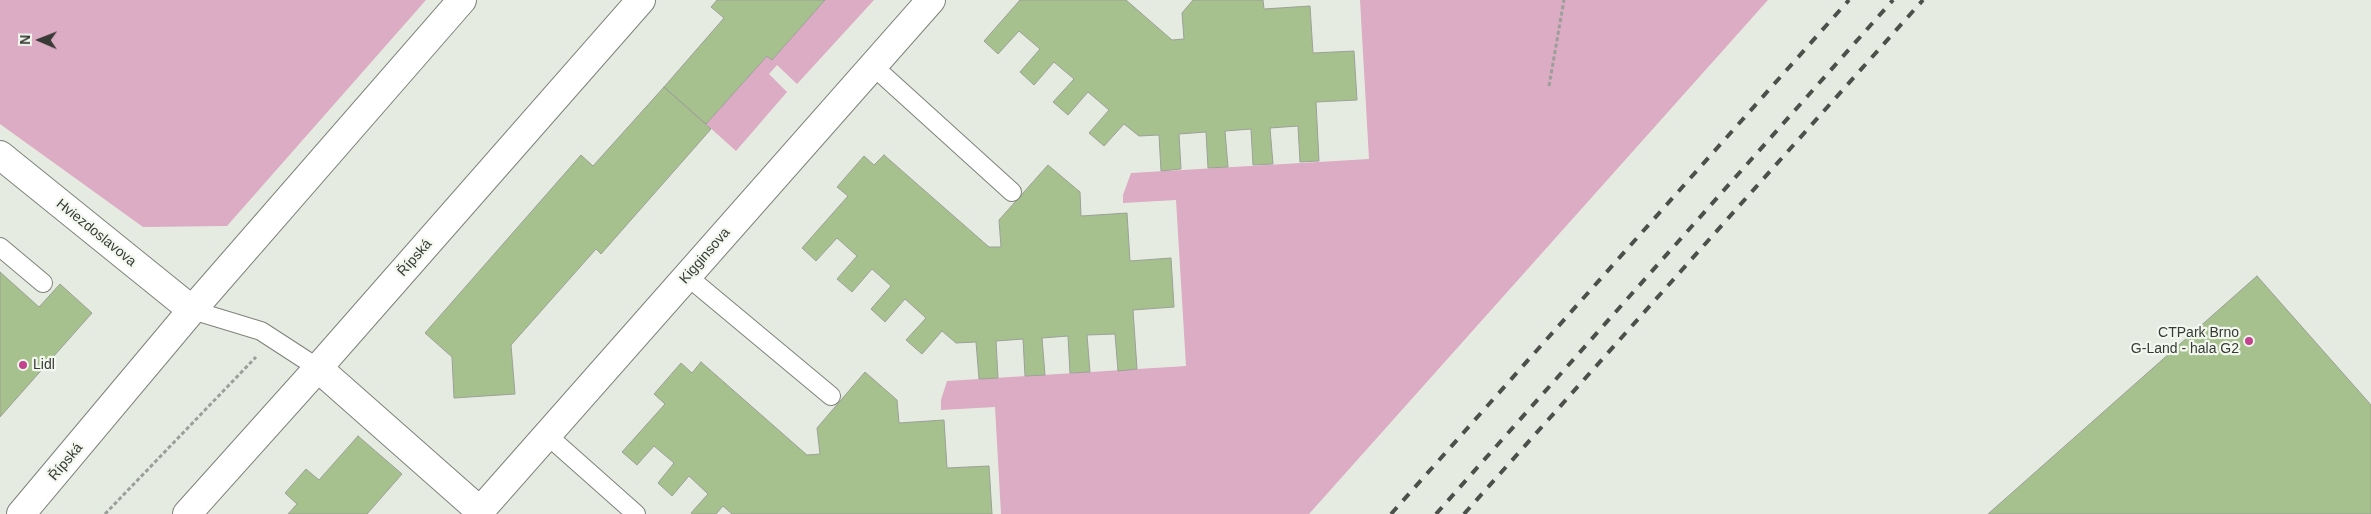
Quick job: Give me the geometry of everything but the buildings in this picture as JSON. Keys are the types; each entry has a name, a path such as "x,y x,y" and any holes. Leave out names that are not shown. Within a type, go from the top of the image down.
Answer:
{"street":[{"name":"Řípská","path":"22,514 192,310 462,0"},
{"name":"Řípská","path":"187,514 318,368 641,0"},
{"name":"Kigginsova","path":"318,368 478,513 931,0"},
{"name":"Hviezdoslavova","path":"0,155 192,310"}],"lane":[{"path":"872,66 1012,192"},
{"path":"0,247 43,283"},
{"path":"687,276 831,396"},
{"path":"192,310 261,330 318,368"},
{"path":"547,435 636,514"}],"path":[{"path":"1549,86 1564,0"},
{"path":"105,514 273,338"}],"shaded area":[{"path":"0,0 426,0 227,226 143,227 0,124"},
{"path":"825,0 874,0 797,84 777,65 769,74 787,92 736,151 706,124 767,56 772,60"},
{"path":"1360,0 1768,0 1309,514 1001,514 995,407 941,410 941,400 947,381 1186,366 1176,200 1123,203 1123,195 1131,173 1369,159"}],"railway":[{"path":"1391,514 1849,0"},
{"path":"1436,514 1893,0"},
{"path":"1464,514 1923,0"}],"place":[{"name":"CTPark Brno G-Land - hala G2","path":"2249,341"},
{"name":"Lidl","path":"23,365"}]}
